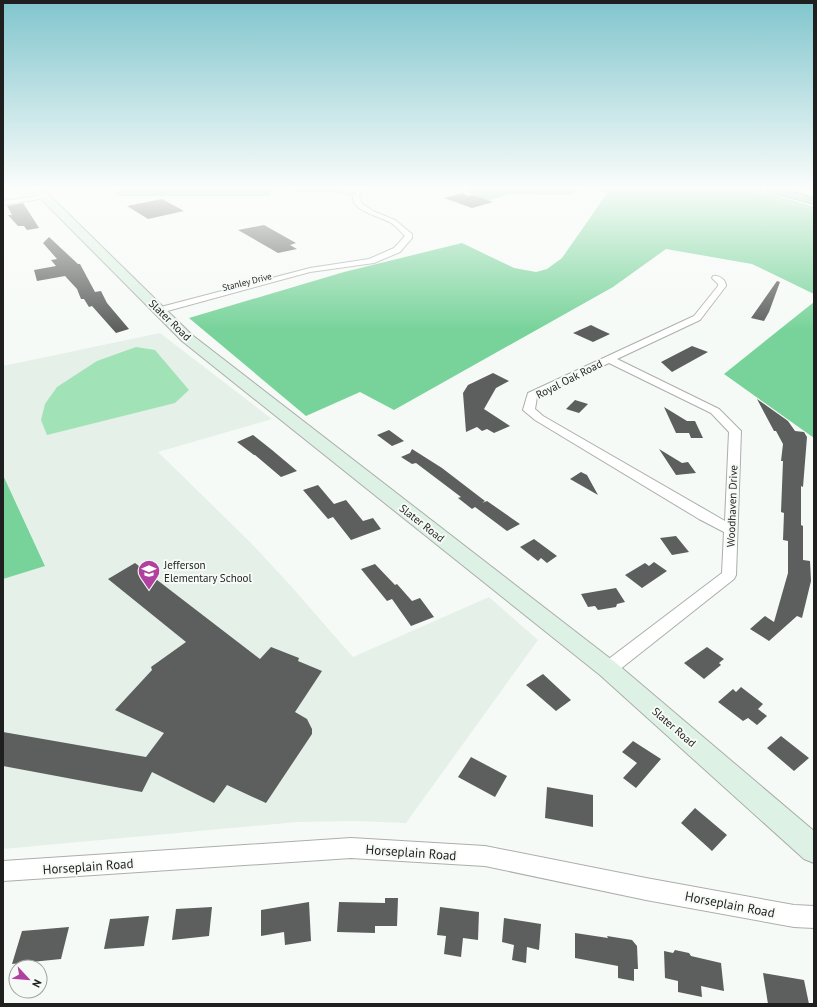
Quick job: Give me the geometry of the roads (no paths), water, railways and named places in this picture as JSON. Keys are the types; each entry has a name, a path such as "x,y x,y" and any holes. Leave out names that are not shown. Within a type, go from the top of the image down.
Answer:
{"main road":[{"name":"Slater Road","path":"84,236 187,338 608,669 814,849"}],"street":[{"name":"Stanley Drive","path":"157,308 198,301 228,291 310,270 372,261 397,250 410,236"},
{"name":"Stanley Drive","path":"157,308 299,270 341,266"},
{"name":"Royal Oak Road","path":"716,278 722,283 722,286 698,318 532,396 529,410 539,418 704,516 732,530"},
{"name":"Woodhaven Drive","path":"608,669 729,575 735,431 715,411 609,359"},
{"name":"Horseplain Road","path":"3,871 352,848 485,856 646,889 794,916 814,917"}],"place":[{"name":"Jefferson Elementary School","path":"149,590"}]}
